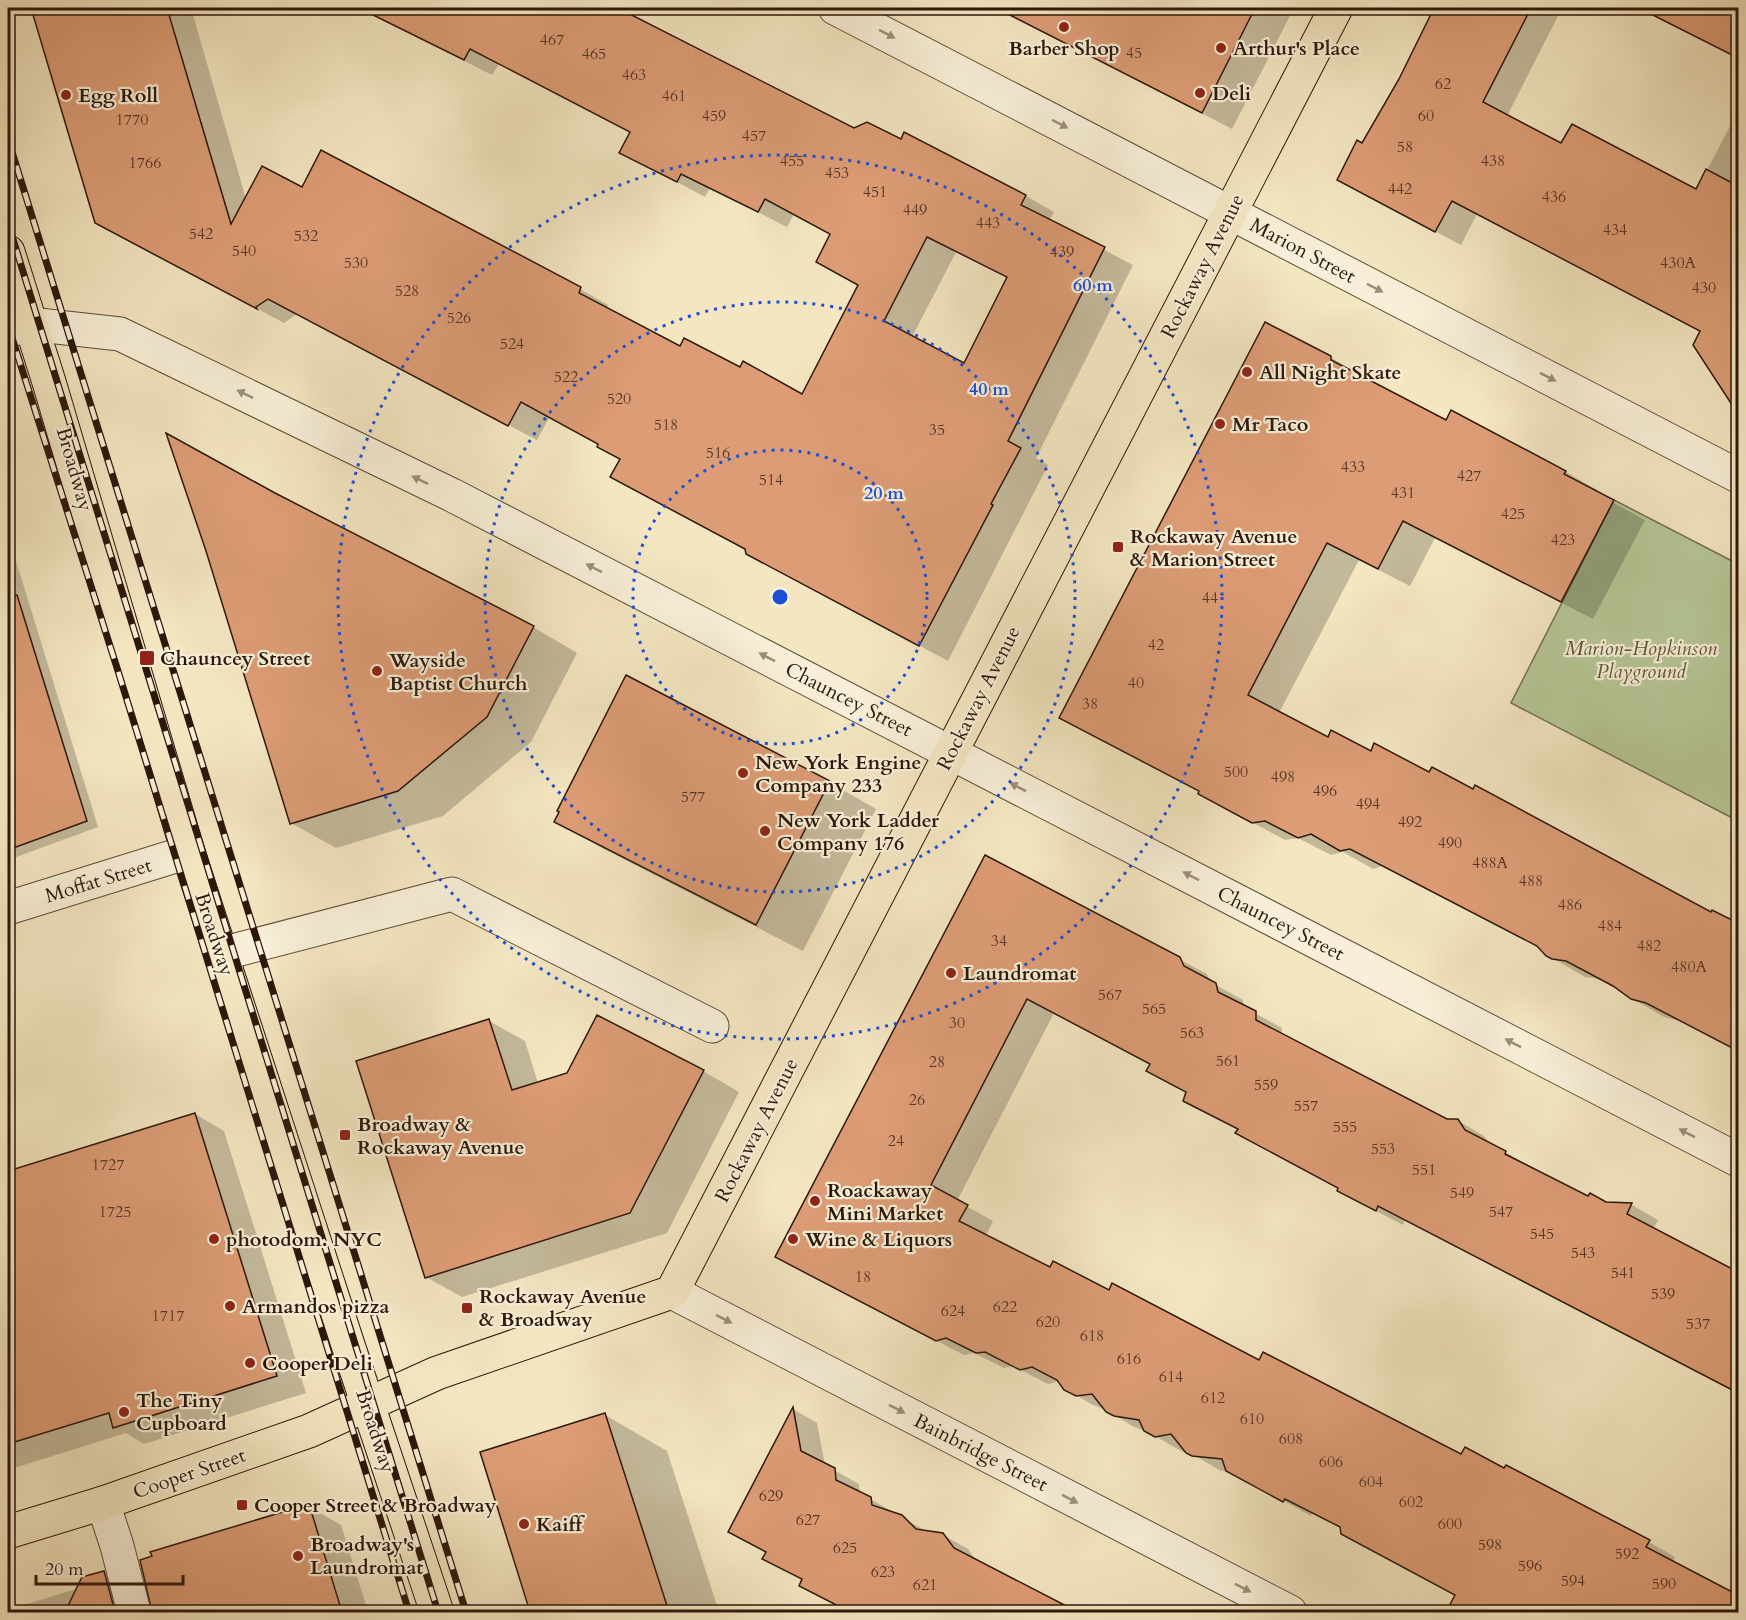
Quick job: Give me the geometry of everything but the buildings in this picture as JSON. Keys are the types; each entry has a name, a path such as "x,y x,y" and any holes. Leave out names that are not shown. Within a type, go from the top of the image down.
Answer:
{"main road":[{"name":"Rockaway Avenue","path":"672,1292 1336,8"},
{"name":"Broadway","path":"8,252 19,328 53,393 188,852 437,1612"},
{"path":"368,1406 437,1373 672,1292"},
{"name":"Cooper Street","path":"8,1532 103,1503 309,1431 368,1406"}],"street":[{"name":"Marion Street","path":"835,8 1738,476"},
{"name":"Chauncey Street","path":"19,328 120,334 452,495 1738,1160"},
{"name":"Moffat Street","path":"8,908 188,852"},
{"path":"221,954 452,894 712,1026"},
{"name":"Bainbridge Street","path":"672,1292 1290,1612"},
{"path":"103,1503 134,1612"}],"green space":[{"name":"Marion-Hopkinson Playground","path":"1614,500 1738,564 1738,821 1511,703"}],"railway":[{"path":"8,139 466,1612"},
{"path":"8,223 438,1612"},
{"path":"8,325 118,671 409,1612"}],"place":[{"name":"Barber Shop","path":"1064,27"},
{"name":"Arthur's Place","path":"1221,48"},
{"name":"Deli","path":"1200,93"},
{"name":"Egg Roll","path":"66,95"},
{"name":"All Night Skate","path":"1247,372"},
{"name":"Mr Taco","path":"1220,424"},
{"name":"Rockaway Avenue & Marion Street","path":"1118,547"},
{"name":"Chauncey Street","path":"147,658"},
{"name":"Wayside Baptist Church","path":"377,671"},
{"name":"New York Engine Company 233","path":"743,773"},
{"name":"New York Ladder Company 176","path":"765,831"},
{"name":"Laundromat","path":"951,973"},
{"name":"Broadway & Rockaway Avenue","path":"345,1135"},
{"name":"Roackaway Mini Market","path":"815,1201"},
{"name":"photodom. NYC","path":"214,1239"},
{"name":"Wine & Liquors","path":"793,1239"},
{"name":"Armandos pizza","path":"230,1306"},
{"name":"Rockaway Avenue & Broadway","path":"467,1308"},
{"name":"Cooper Deli","path":"250,1363"},
{"name":"The Tiny Cupboard","path":"124,1412"},
{"name":"Cooper Street & Broadway","path":"242,1505"},
{"name":"Kaiff","path":"524,1524"},
{"name":"Broadway's Laundromat","path":"298,1556"}]}
